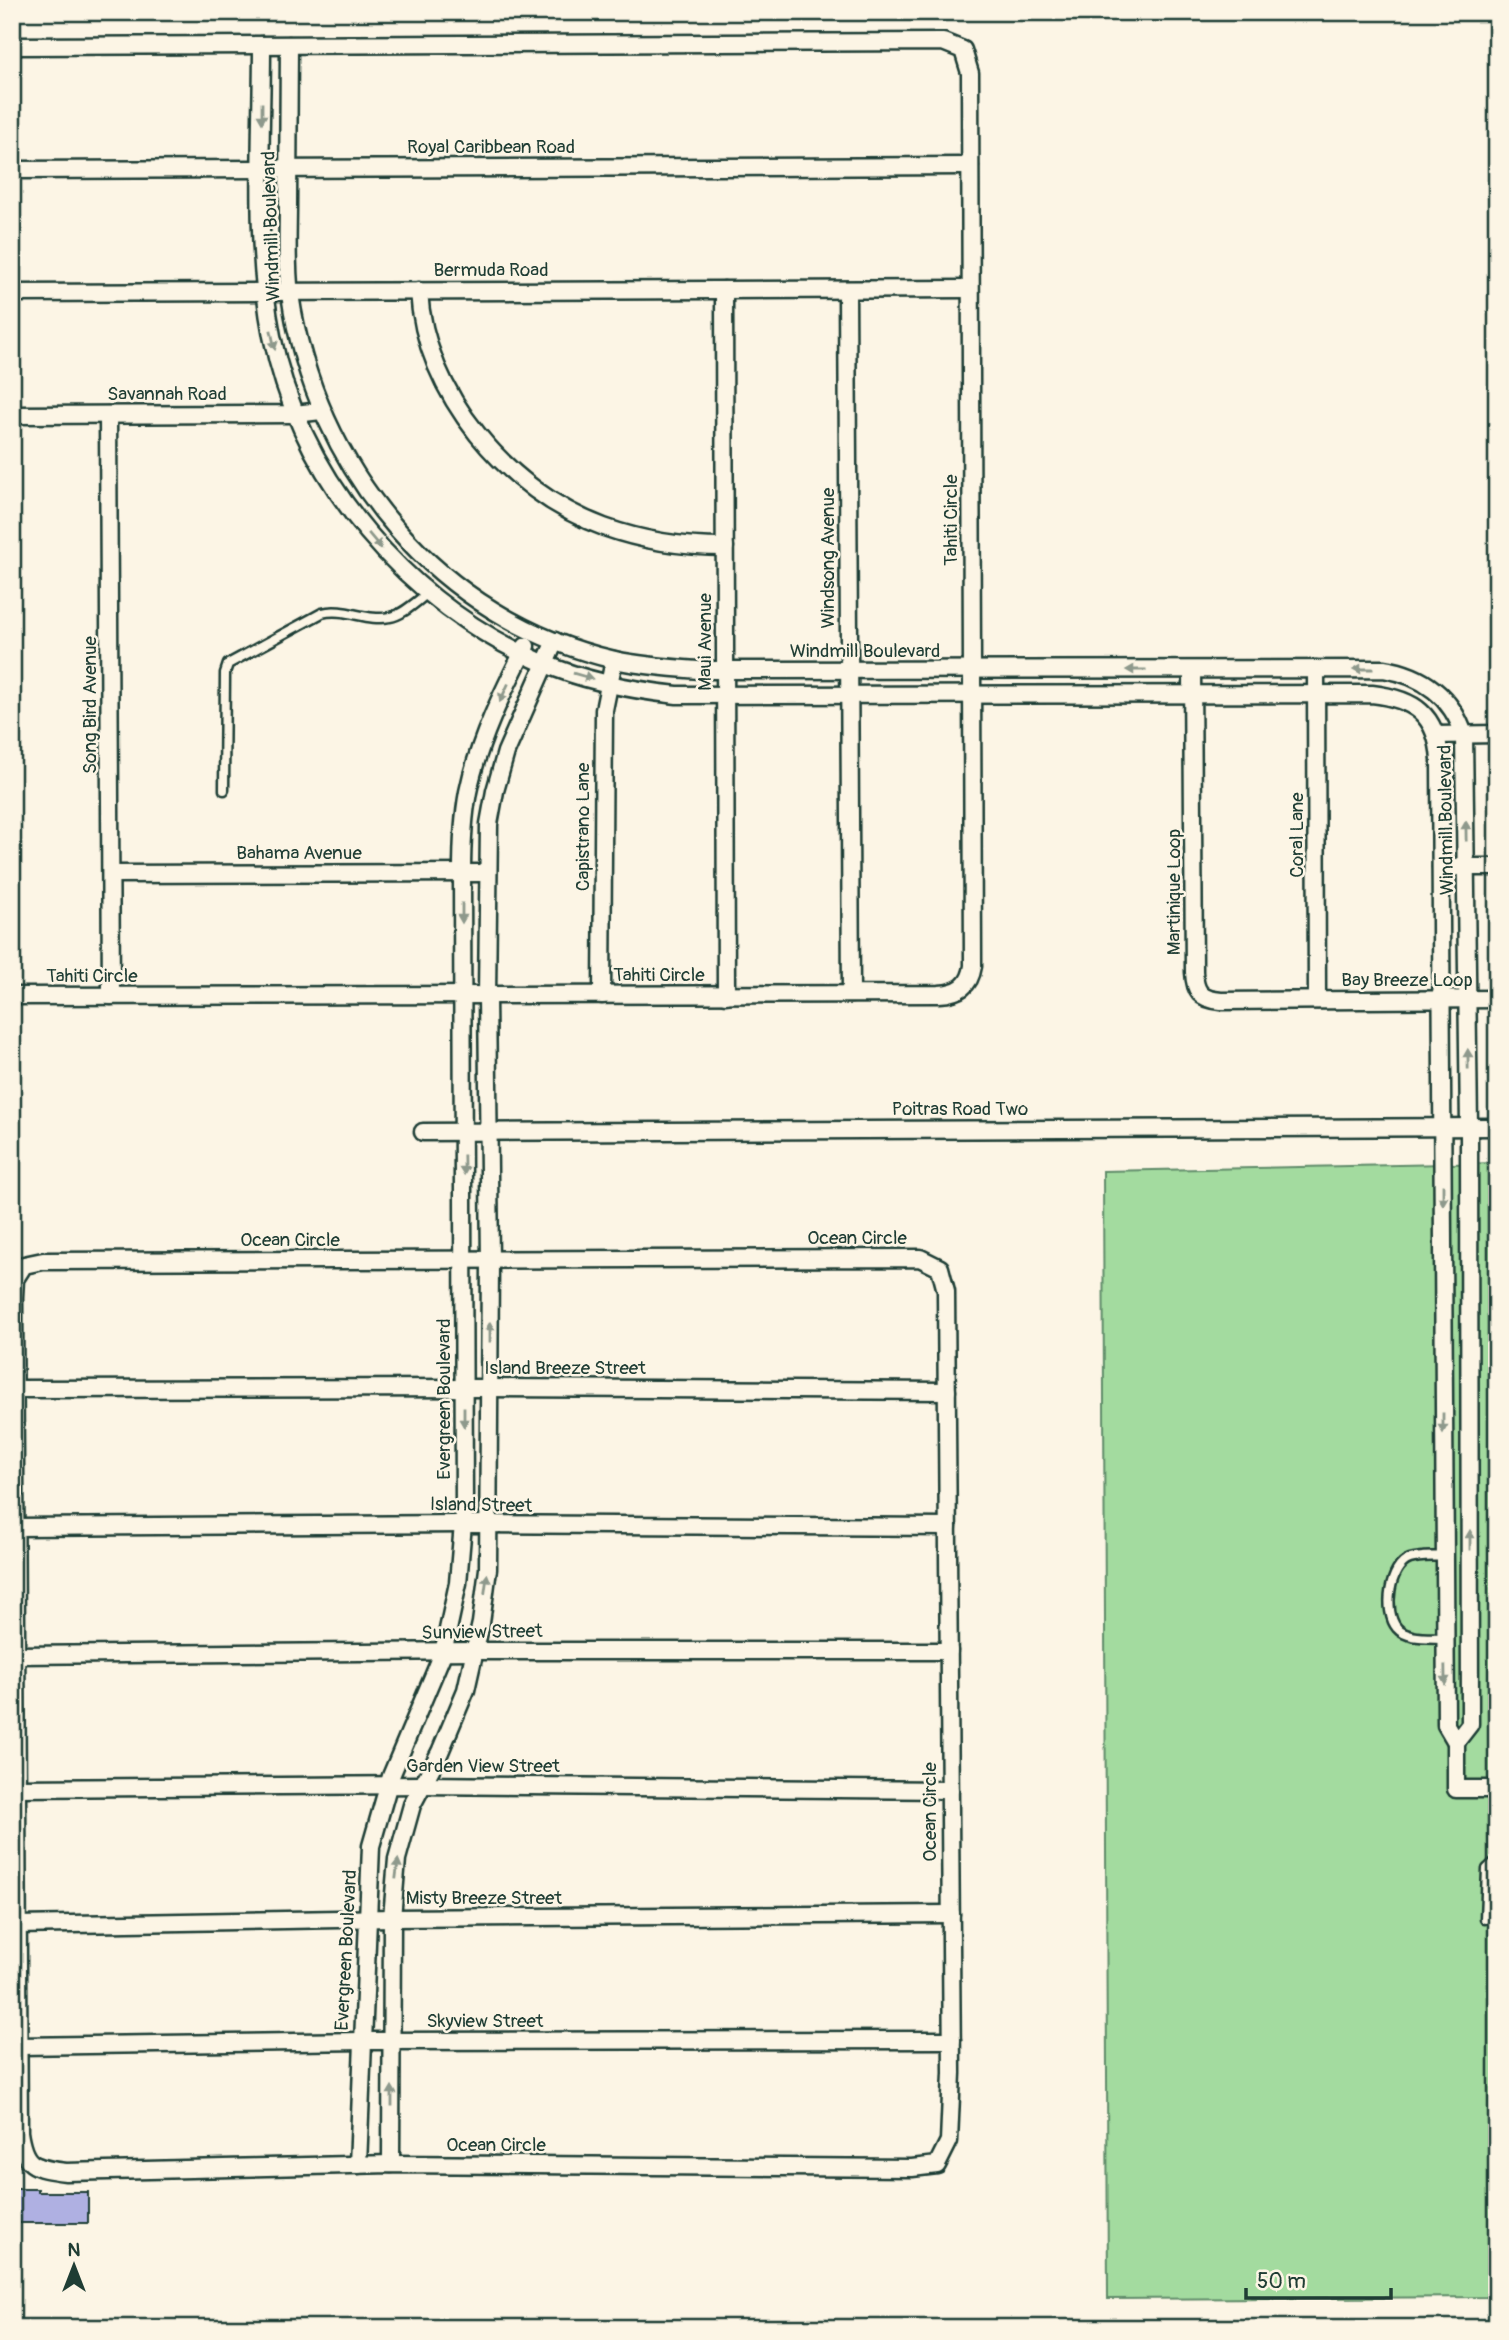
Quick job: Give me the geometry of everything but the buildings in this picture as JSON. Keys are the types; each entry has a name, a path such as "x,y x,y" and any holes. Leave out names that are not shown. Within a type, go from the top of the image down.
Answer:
{"street":[{"name":"Tahiti Circle","path":"12,46 943,42 963,50 969,64 972,670 972,974 963,988 948,994 12,996"},
{"name":"Windmill Boulevard","path":"262,45 262,238 266,292 277,358 295,414 319,460 363,527 395,564 428,593 472,625 544,664 608,683 677,695 1372,694 1404,700 1424,715 1436,735 1440,760 1444,1638 1446,1725 1456,1742 1470,1724 1468,999 1464,735 1460,723 1443,698 1417,678 1384,669 725,671 668,668 614,660 555,641 489,607 442,573 407,540 358,479 321,411 309,377 290,292 289,45"},
{"name":"Royal Caribbean Road","path":"12,170 970,166"},
{"name":"Bermuda Road","path":"12,293 970,289"},
{"path":"419,290 427,341 444,380 477,432 516,474 549,498 602,526 663,543 724,547"},
{"name":"Maui Avenue","path":"724,290 726,995"},
{"name":"Windsong Avenue","path":"847,290 851,994"},
{"name":"Savannah Road","path":"12,415 295,414 321,411"},
{"name":"Song Bird Avenue","path":"108,415 111,996"},
{"name":"Evergreen Boulevard","path":"358,2165 371,1846 387,1786 443,1653 458,1583 463,1524 464,825 473,773 499,705 534,631"},
{"path":"391,2164 392,1918 397,1860 412,1805 440,1752 466,1690 481,1623 488,1569 489,824 500,770 513,734 555,641"},
{"name":"Capistrano Lane","path":"602,995 604,710 614,660"},
{"name":"Coral Lane","path":"1316,669 1317,1000"},
{"name":"Martinique Loop","path":"1192,670 1196,988 1199,995 1221,1001 1317,1000"},
{"path":"1436,735 1497,734"},
{"path":"1440,867 1497,867"},
{"name":"Bahama Avenue","path":"111,874 488,873"},
{"name":"Bay Breeze Loop","path":"1317,1000 1497,999"},
{"name":"Poitras Road Two","path":"423,1132 1497,1127"},
{"name":"Ocean Circle","path":"920,1258 940,1268 946,1291 952,2039 949,2141 937,2165 899,2168 391,2164 66,2172 29,2164 22,2151 19,2132 15,1788 15,1279 24,1265 43,1261 490,1261 920,1258"},
{"name":"Island Breeze Street","path":"14,1389 947,1391"},
{"name":"Island Street","path":"15,1527 463,1524 948,1527"},
{"path":"1444,1586 1470,1585"},
{"name":"Sunview Street","path":"15,1655 949,1651"},
{"path":"1456,1742 1456,1789 1497,1788"},
{"name":"Garden View Street","path":"15,1788 423,1785 950,1790"},
{"name":"Misty Breeze Street","path":"18,1924 951,1914"},
{"name":"Skyview Street","path":"18,2046 362,2041 952,2039"}],"lane":[{"path":"224,790 225,673 228,664 322,614 334,610 379,618 392,617 428,593"},
{"path":"1444,1556 1408,1560 1395,1573 1390,1590 1391,1617 1398,1629 1413,1636 1444,1638"},
{"path":"1485,1919 1487,1869 1497,1860"}],"green space":[{"path":"1497,1163 1497,2297 1108,2299 1103,1171"}]}
